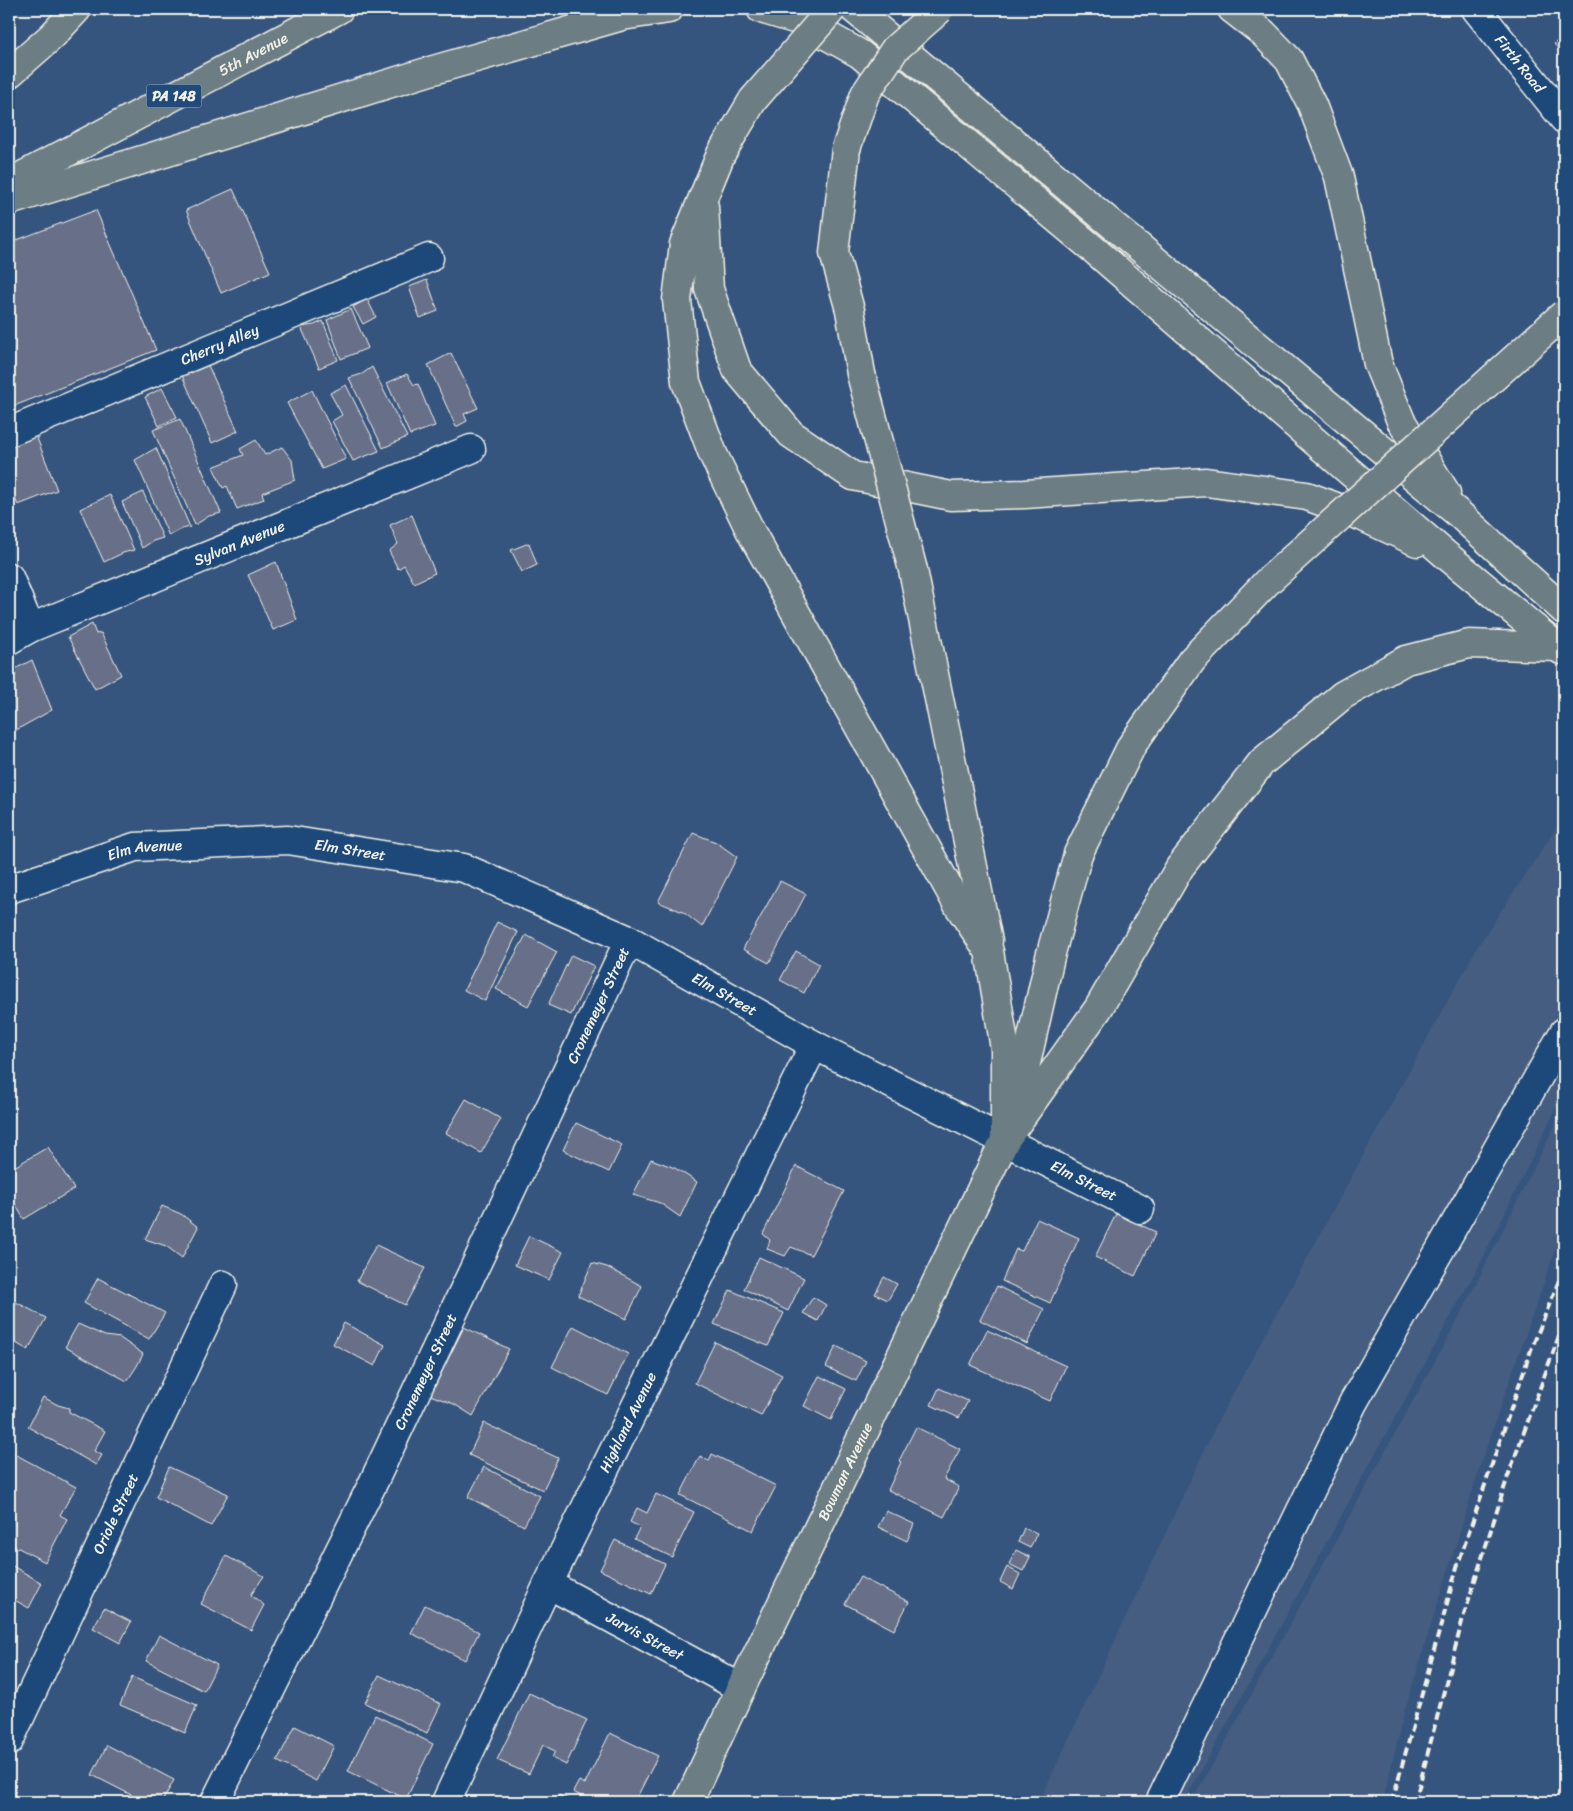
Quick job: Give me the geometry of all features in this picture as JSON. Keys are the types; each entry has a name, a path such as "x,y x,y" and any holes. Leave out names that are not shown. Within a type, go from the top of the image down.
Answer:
{"main road":[{"path":"9,74 52,36 77,9"},
{"name":"5th Avenue","path":"9,183 339,9"},
{"path":"9,201 430,71 622,16 669,9"},
{"path":"761,9 800,21 860,54 1092,248 1446,555 1561,650"},
{"path":"832,9 753,100 721,154 704,200 684,244 677,300 686,382 713,454 751,532 958,904 989,951"},
{"path":"854,9 1459,514 1564,610"},
{"path":"940,9 895,49 865,94 846,149 834,253 850,310 861,374 913,570 980,897 1005,1049 1006,1140"},
{"path":"1232,9 1263,33 1288,60 1312,105 1340,176 1378,364 1401,421 1459,514"},
{"path":"704,200 709,289 737,370 792,434 853,476 951,496 1024,494 1206,482 1307,496 1363,518 1446,555"},
{"path":"1006,1140 1022,1081 1050,958 1078,854 1132,745 1192,660 1268,581 1564,314"},
{"path":"1006,1140 1098,1009 1180,867 1262,762 1343,695 1406,660 1469,644 1561,650"},
{"name":"Bowman Avenue","path":"688,1802 741,1688 1006,1140"}],"street":[{"name":"Firth Road","path":"1476,9 1564,119"},
{"name":"Cherry Alley","path":"9,432 429,258"},
{"name":"Sylvan Avenue","path":"20,634 471,449"},
{"path":"9,577 20,634"},
{"name":"Elm Street","path":"288,840 464,868 629,940 814,1045 1140,1209"},
{"name":"Elm Avenue","path":"9,889 136,848 288,840"},
{"name":"Cronemeyer Street","path":"215,1802 373,1483 629,940"},
{"path":"1160,1802 1353,1403 1564,1032"},
{"name":"Highland Avenue","path":"446,1802 548,1584 814,1045"},
{"name":"Oriole Street","path":"9,1741 223,1285"},
{"name":"Jarvis Street","path":"548,1584 741,1688"}],"shaded area":[{"path":"1564,816 1564,1092 1484,1256 1184,1802 1039,1802 1219,1419 1476,949"},
{"path":"1564,1107 1564,1225 1483,1457 1404,1713 1383,1802 1192,1802 1462,1312"}],"building":[{"path":"1564,35 1564,55 1554,44"},
{"path":"233,189 270,272 221,293 186,210"},
{"path":"96,210 156,350 9,408 9,243"},
{"path":"427,280 438,311 420,318 409,287"},
{"path":"367,299 376,317 363,324 353,307"},
{"path":"351,309 368,348 341,359 327,320"},
{"path":"323,321 338,360 319,368 301,327"},
{"path":"451,353 478,408 464,414 467,421 456,427 428,365"},
{"path":"206,361 238,431 212,443 181,373"},
{"path":"372,367 407,437 383,448 349,378 362,374"},
{"path":"407,374 414,385 418,384 435,426 410,435 387,383"},
{"path":"346,385 379,451 353,461 332,421 342,415 330,393"},
{"path":"162,388 177,417 159,426 145,397"},
{"path":"312,390 346,459 322,469 287,403"},
{"path":"180,419 221,513 209,516 195,525 153,430"},
{"path":"35,433 57,490 18,505 9,485 9,443"},
{"path":"256,440 265,455 282,447 292,460 295,480 262,493 264,499 237,509 227,486 223,488 213,467 243,455 240,449"},
{"path":"156,448 190,527 169,536 135,460"},
{"path":"143,492 163,538 153,541 142,548 122,502"},
{"path":"110,495 134,550 104,562 80,509"},
{"path":"412,515 435,573 414,583 404,565 398,569 389,551 398,544 390,525"},
{"path":"529,543 537,565 522,572 511,550"},
{"path":"276,562 297,620 273,630 248,575"},
{"path":"92,624 96,634 101,633 121,675 95,689 68,637"},
{"path":"32,660 52,710 9,734 9,672"},
{"path":"693,833 716,842 737,857 702,927 683,912 658,902"},
{"path":"780,881 806,894 769,963 743,949"},
{"path":"497,922 518,932 485,1001 464,990"},
{"path":"526,935 557,952 528,1006 496,989"},
{"path":"796,951 819,964 804,993 780,980"},
{"path":"571,955 594,966 571,1015 548,1005"},
{"path":"466,1099 501,1119 481,1153 446,1133"},
{"path":"576,1123 622,1145 609,1172 563,1150"},
{"path":"48,1147 74,1189 24,1219 9,1194 9,1170"},
{"path":"651,1159 675,1168 697,1182 680,1217 660,1203 633,1195"},
{"path":"796,1166 844,1191 811,1255 791,1247 785,1256 767,1249 770,1240 763,1234"},
{"path":"162,1206 181,1214 198,1227 182,1258 166,1246 145,1239"},
{"path":"1116,1214 1156,1232 1135,1276 1095,1257"},
{"path":"1037,1219 1079,1238 1050,1303 1002,1281 1016,1249 1022,1251"},
{"path":"529,1236 563,1252 549,1280 515,1265"},
{"path":"376,1245 425,1268 405,1305 357,1281"},
{"path":"759,1257 804,1278 788,1311 744,1289"},
{"path":"592,1263 607,1267 642,1286 626,1319 578,1296"},
{"path":"884,1277 897,1284 888,1300 875,1294"},
{"path":"98,1278 165,1313 149,1339 84,1303"},
{"path":"997,1286 1044,1309 1027,1344 980,1320"},
{"path":"730,1290 784,1313 768,1346 714,1324"},
{"path":"813,1297 826,1305 818,1321 803,1313"},
{"path":"16,1302 46,1318 28,1350 9,1339 9,1314"},
{"path":"344,1323 385,1345 375,1366 333,1344"},
{"path":"78,1324 105,1336 120,1338 143,1354 127,1381 65,1347"},
{"path":"573,1326 628,1354 608,1395 552,1367"},
{"path":"464,1327 509,1349 473,1416 454,1404 430,1395"},
{"path":"987,1330 1066,1366 1050,1401 970,1365"},
{"path":"715,1342 782,1375 761,1416 695,1383"},
{"path":"836,1346 866,1361 856,1381 826,1367"},
{"path":"819,1376 846,1389 831,1420 804,1406"},
{"path":"939,1388 968,1401 959,1418 931,1405"},
{"path":"43,1397 58,1405 69,1408 69,1412 105,1431 94,1451 102,1455 96,1465 28,1427"},
{"path":"484,1423 558,1458 543,1490 469,1455"},
{"path":"916,1427 960,1449 944,1479 959,1487 944,1517 888,1490 901,1462 899,1461"},
{"path":"9,1451 76,1487 60,1515 67,1519 45,1562 9,1543"},
{"path":"712,1454 776,1486 753,1531 680,1495 700,1456 709,1461"},
{"path":"169,1467 228,1494 211,1526 156,1497"},
{"path":"484,1467 540,1496 524,1526 468,1497"},
{"path":"656,1494 694,1512 672,1557 634,1539 640,1527 630,1522 637,1508 647,1513"},
{"path":"886,1511 914,1524 907,1541 878,1527"},
{"path":"1024,1528 1037,1533 1030,1548 1018,1542"},
{"path":"615,1540 665,1564 651,1594 600,1570"},
{"path":"1016,1550 1030,1557 1023,1571 1009,1564"},
{"path":"226,1556 264,1576 251,1595 264,1605 251,1630 201,1604"},
{"path":"9,1564 42,1583 29,1608 9,1597"},
{"path":"1007,1567 1020,1574 1013,1589 1000,1582"},
{"path":"860,1577 909,1602 894,1630 845,1604"},
{"path":"425,1605 479,1632 465,1660 411,1633"},
{"path":"104,1608 131,1622 120,1643 93,1628"},
{"path":"159,1635 217,1665 204,1691 146,1661"},
{"path":"379,1675 441,1704 427,1733 365,1703"},
{"path":"132,1677 197,1705 185,1733 120,1705"},
{"path":"529,1693 587,1720 566,1765 552,1758 555,1751 543,1745 529,1774 497,1760"},
{"path":"375,1715 433,1744 406,1799 348,1771"},
{"path":"295,1726 334,1746 316,1781 277,1761"},
{"path":"610,1733 658,1756 636,1799 644,1802 594,1802 573,1792 579,1781 585,1784"},
{"path":"107,1745 174,1780 162,1802 145,1802 92,1775"},
{"path":"559,1795 575,1802 555,1802"}],"railway":[{"path":"1392,1802 1457,1567 1531,1350 1564,1268"},
{"path":"1415,1802 1463,1618 1508,1476 1564,1322"}]}
